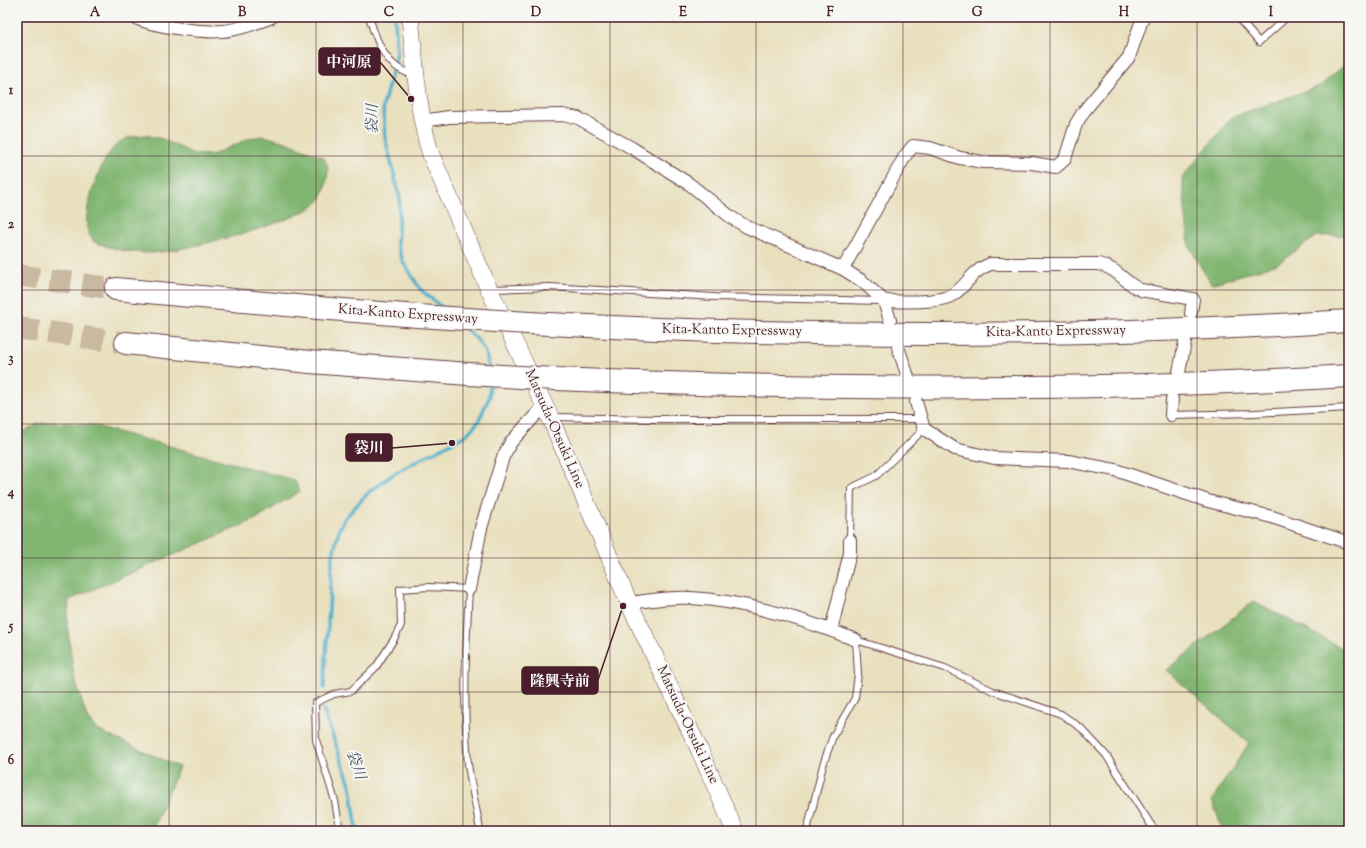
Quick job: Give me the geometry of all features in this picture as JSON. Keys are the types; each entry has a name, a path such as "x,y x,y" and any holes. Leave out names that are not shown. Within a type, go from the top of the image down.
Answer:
{"highway":[{"name":"Kita-Kanto Expressway","path":"116,289 418,316 646,329 749,332 1003,334 1172,330 1349,321"},
{"path":"126,343 296,361 469,374 698,385 888,388 1162,384 1349,376"}],"main road":[{"name":"Matsuda-Otsuki Line","path":"410,17 409,73 431,155 489,289 548,411 629,603 700,751 735,831"}],"street":[{"path":"134,17 149,23 220,32 235,29 272,17"},
{"path":"843,269 905,156 913,146 930,148 960,158 983,162 1032,162 1056,167 1060,164 1064,159 1076,124 1084,111 1129,57 1143,17"},
{"path":"422,121 449,117 563,115 578,118 602,130 688,183 732,218 747,227 843,269 862,281 884,301 890,320"},
{"path":"884,301 945,299 955,293 978,269 990,264 1098,264 1114,269 1135,288 1193,299 1191,313"},
{"path":"1178,372 1185,342"},
{"path":"898,347 908,377"},
{"path":"1171,415 1172,399"},
{"path":"916,402 923,424 955,449 994,458 1068,462 1115,470 1208,501 1272,517 1349,544"},
{"path":"469,589 481,528 503,457 511,442 548,411"},
{"path":"832,630 850,553 850,540"},
{"path":"629,603 689,597 719,601 785,615 832,630 856,640"}],"lane":[{"path":"369,17 377,44 383,54 389,62 409,73"},
{"path":"1237,17 1259,42 1288,17"},
{"path":"489,289 550,287 714,297 884,301"},
{"path":"1171,415 1254,413 1349,408"},
{"path":"548,411 670,419 923,424"},
{"path":"850,540 850,488 876,476 923,424"},
{"path":"340,831 335,800 316,740 315,703 334,694 351,691 376,667 401,625 400,590 429,587 469,589 466,651 466,720 468,765 480,831"},
{"path":"807,831 822,765 833,736 855,698 858,674 856,640 945,668 993,691 1061,714 1081,728 1106,756 1155,831"}],"green space":[{"path":"1349,61 1349,235 1317,236 1277,264 1211,284 1189,246 1182,178 1232,117 1320,86"},
{"path":"146,135 162,139 194,154 212,155 250,138 264,136 286,142 323,157 328,168 327,181 319,201 308,209 290,218 212,242 166,251 144,253 108,247 94,242 88,232 87,211 99,172 111,151 117,144 127,138"},
{"path":"54,422 92,425 294,480 300,491 254,520 69,600 67,624 74,677 87,718 97,730 179,767 152,831 17,831 17,435 38,424"},
{"path":"1254,601 1349,652 1349,831 1223,831 1212,800 1249,743 1166,670"}],"waterway":[{"name":"袋川","path":"395,17 397,53 383,106 385,138 400,198 397,244 403,262 421,290 444,309"},
{"name":"袋川","path":"465,328 481,345 489,368"},
{"name":"袋川","path":"324,688 332,559 339,530 345,518 369,492 395,473 466,435 478,422 489,398 490,382"},
{"name":"袋川","path":"323,709 351,787 357,831"}],"tunnel":[{"path":"17,275 116,289"},
{"path":"17,328 126,343"}],"place":[{"name":"中河原","path":"411,99"},
{"name":"袋川","path":"452,443"},
{"name":"隆興寺前","path":"623,606"}]}
